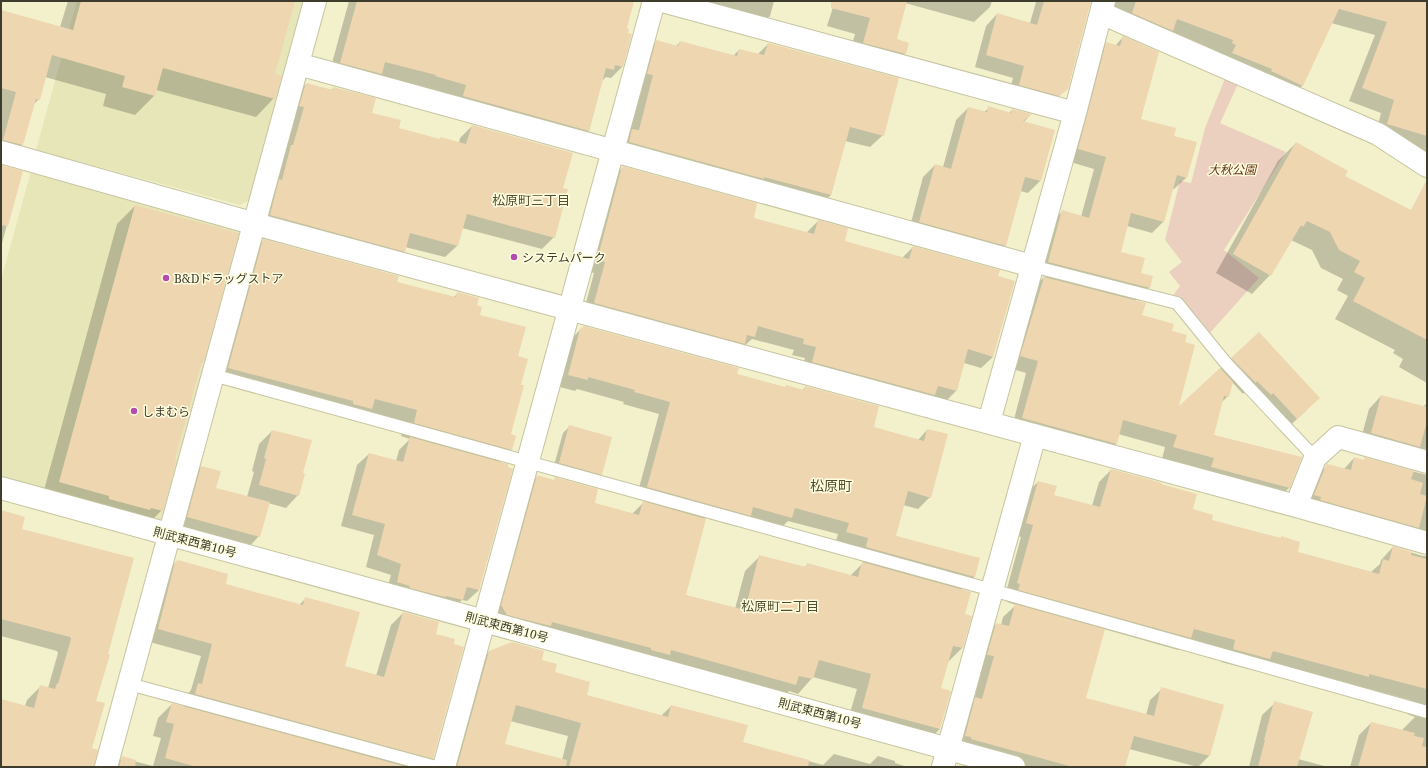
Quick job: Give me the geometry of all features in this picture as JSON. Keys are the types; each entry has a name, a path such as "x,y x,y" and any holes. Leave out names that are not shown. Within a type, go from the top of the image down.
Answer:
{"street":[{"path":"106,767 315,1"},
{"path":"444,767 654,1"},
{"path":"662,1 1075,113"},
{"path":"988,422 1075,113 1102,7 1378,134 1427,166"},
{"path":"298,64 1032,266"},
{"path":"1,152 255,224 988,422 1427,543"},
{"path":"945,758 1035,435"},
{"path":"1296,506 1315,458 1338,437 1427,462"},
{"name":"則武東西第10号","path":"1,488 484,621 945,758 1014,767"}],"lane":[{"path":"1032,266 1177,304 1225,362 1315,458"},
{"path":"213,375 992,590 1427,712"},
{"path":"129,684 436,767"}],"shaded area":[{"path":"77,1 306,1 251,199 240,205 36,150"},
{"path":"31,171 234,224 242,235 163,523 1,479 1,280"}],"green space":[{"name":"大秋公園","path":"1226,76 1239,82 1220,123 1286,152 1224,250 1259,278 1209,334 1174,294 1180,286 1169,272 1182,262 1165,240 1180,181 1191,183 1205,128"}],"building":[{"path":"81,1 295,1 275,74 282,76 275,99 163,68 155,96 122,87 125,76 52,55 40,100 36,99 23,145 3,140 16,92 1,88 1,10 73,30"},
{"path":"357,1 634,1 627,28 629,29 628,33 632,34 623,67 615,65 614,70 606,68 589,131 463,96 466,85 435,76 436,75 385,62 382,74 340,63"},
{"path":"831,1 907,1 897,39 909,43 906,54 863,43 870,18 831,8"},
{"path":"1044,1 1091,1 1068,89 1059,96 1019,85 1024,66 986,55 997,13 1037,25"},
{"path":"1136,1 1427,1 1427,136 1387,124 1394,100 1362,88 1387,22 1339,9 1303,86 1271,71 1272,69 1232,53 1236,45 1232,43 1233,40 1177,19 1173,31 1132,13"},
{"path":"1123,36 1159,52 1141,119 1176,128 1174,136 1197,142 1187,178 1177,175 1164,222 1131,213 1121,252 1145,258 1141,273 1153,276 1150,288 1048,262 1062,210 1089,218 1106,157 1078,149 1106,42 1120,46"},
{"path":"656,40 678,46 680,41 737,56 739,49 764,55 768,43 899,78 884,136 850,127 831,195 764,177 764,179 629,142 632,129 639,130 653,75 647,74"},
{"path":"306,83 333,90 333,87 376,98 372,113 401,120 399,128 440,139 440,137 466,144 472,125 573,153 563,188 568,189 555,238 467,214 458,246 410,233 405,252 270,215 279,179 282,180 291,145 293,145 304,107 299,106"},
{"path":"988,106 1011,113 1012,109 1032,114 1023,121 1055,130 1041,181 1025,177 1006,246 919,222 935,164 951,169 968,107 987,112"},
{"path":"1296,142 1348,171 1345,176 1411,210 1427,179 1427,340 1353,301 1365,278 1354,272 1360,261 1339,250 1330,232 1307,221 1303,227 1301,225 1271,276 1233,254"},
{"path":"1,165 23,171 8,226 1,225"},
{"path":"622,166 757,203 754,218 814,234 818,220 848,228 845,241 909,259 913,246 1000,270 998,276 1015,281 993,357 968,349 957,391 938,386 935,395 812,362 816,347 803,344 804,339 758,326 755,337 747,335 745,344 594,303 605,262 597,260"},
{"path":"135,205 239,233 204,361 202,361 175,459 177,459 163,511 151,508 150,510 109,499 109,496 59,482"},
{"path":"263,239 399,276 397,282 456,297 457,292 479,298 477,305 482,307 480,315 526,327 518,356 528,359 521,385 524,385 511,434 516,436 512,450 414,423 417,410 375,399 372,409 353,404 353,401 228,368"},
{"path":"1044,277 1146,303 1142,315 1174,324 1172,331 1187,335 1185,342 1195,345 1179,406 1220,368 1233,382 1229,397 1224,396 1214,435 1302,457 1290,488 1211,467 1214,458 1173,447 1177,435 1123,420 1117,444 1022,418 1038,361 1020,356"},
{"path":"584,326 739,368 737,374 785,387 786,385 804,390 805,386 879,406 874,427 924,441 927,429 948,434 931,498 908,491 896,536 980,558 975,577 866,547 868,538 846,532 849,523 795,508 792,518 753,507 751,516 647,487 670,402 634,392 635,390 588,377 588,380 568,375 580,329"},
{"path":"1259,332 1320,398 1297,419 1273,393 1271,395 1257,381 1256,383 1231,358"},
{"path":"1381,395 1427,407 1427,421 1420,447 1371,433"},
{"path":"569,425 612,437 602,475 559,463"},
{"path":"272,430 312,440 303,473 305,474 299,496 259,485 266,459 264,458"},
{"path":"410,437 508,464 508,467 513,469 479,590 467,587 463,600 409,588 410,586 397,582 401,564 377,555 385,524 352,515 369,453 403,462"},
{"path":"1354,457 1364,460 1364,457 1414,471 1411,479 1423,483 1420,494 1427,496 1419,528 1320,500 1321,497 1314,495 1327,464 1351,470"},
{"path":"201,466 221,471 216,488 270,502 260,537 187,517"},
{"path":"1111,469 1197,494 1193,509 1213,515 1212,520 1281,538 1281,536 1300,542 1298,552 1379,574 1383,559 1389,561 1393,546 1412,552 1411,555 1427,559 1427,689 1369,674 1369,677 1273,651 1270,659 1233,649 1235,640 1194,629 1191,638 1018,590 1020,584 1017,583 1033,525 1026,523 1038,481 1057,486 1054,495 1100,507"},
{"path":"537,475 554,480 555,477 598,489 595,503 639,515 643,501 706,519 686,595 745,610 759,555 806,567 807,563 858,577 862,562 971,592 965,614 972,616 963,648 953,646 941,688 951,691 940,729 862,708 871,674 819,660 813,679 799,676 796,685 671,650 670,655 651,650 651,648 552,622 551,626 507,615 501,605"},
{"path":"1,510 25,517 22,529 134,558 108,654 110,655 96,701 105,703 92,748 98,750 94,767 1,767 1,699 34,708 40,685 55,689 57,683 58,684 71,639 70,637 1,619"},
{"path":"178,560 228,574 226,584 303,605 305,597 360,612 345,666 384,677 403,612 439,622 436,634 455,639 454,644 464,647 433,759 195,694 198,683 202,684 212,644 158,629 175,562"},
{"path":"1015,604 1105,629 1086,698 1154,716 1161,687 1224,705 1210,756 1134,736 1125,767 1073,767 971,739 971,737 965,736 975,697 982,699 994,656 987,655 996,623 1009,626"},
{"path":"512,642 544,651 542,660 557,664 555,672 590,682 587,695 668,717 671,705 748,725 743,742 809,760 808,767 569,767 581,723 516,705 505,744 567,760 566,767 457,767 489,651"},
{"path":"1274,701 1313,712 1297,767 1258,767"},
{"path":"172,703 407,767 197,767 165,758 174,724 166,722"},
{"path":"1371,722 1415,733 1414,736 1424,738 1422,746 1427,747 1427,767 1358,767"},
{"path":"122,756 136,760 135,767 119,767"}],"place":[{"name":"システムパーク","path":"514,257"},
{"name":"B&Dドラッグストア","path":"166,278"},
{"name":"しまむら","path":"134,411"}],"district":[{"name":"松原町三丁目","path":"531,200"},
{"name":"松原町","path":"831,485"},
{"name":"松原町二丁目","path":"780,606"}]}
